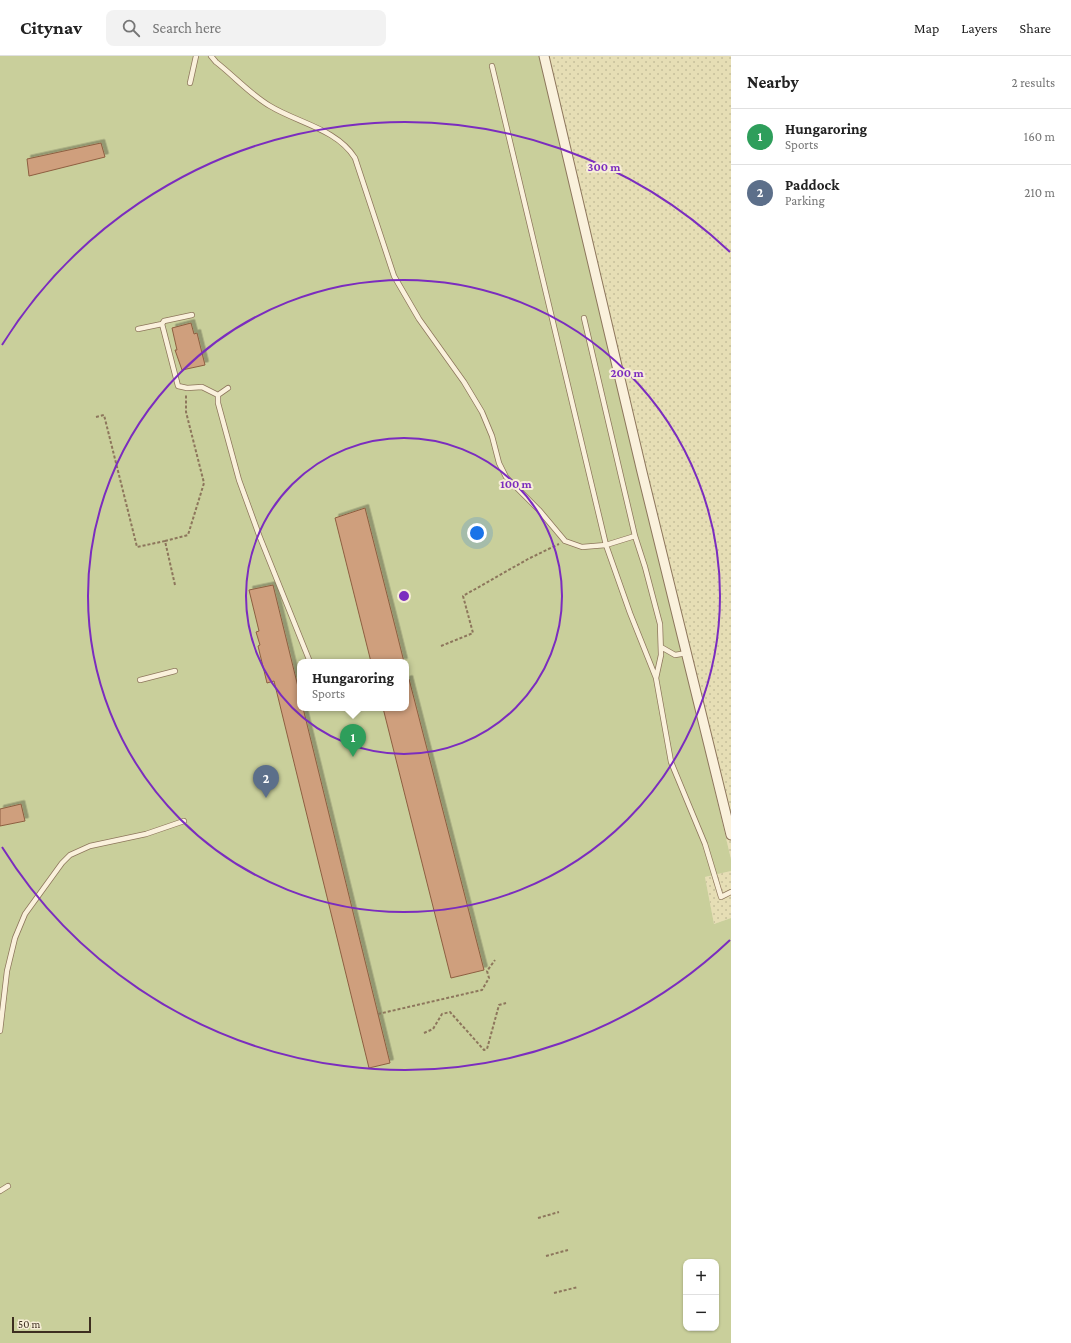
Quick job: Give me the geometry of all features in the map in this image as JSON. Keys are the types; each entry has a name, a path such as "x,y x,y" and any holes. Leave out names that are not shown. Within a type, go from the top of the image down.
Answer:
{"street":[{"path":"544,56 642,472 731,835"}],"lane":[{"path":"190,83 196,56"},
{"path":"211,56 216,62 270,106 336,139 348,147 355,158 394,276 419,319 464,382 482,412 492,436 499,463 506,477 539,510 565,541 582,547 606,545 635,536"},
{"path":"492,66 606,545 630,613 656,678 671,762 705,844 721,897 731,892"},
{"path":"138,329 162,324 164,321 192,314"},
{"path":"584,318 635,536 660,624 661,647 656,678"},
{"path":"162,324 178,386 187,388 202,387 218,395"},
{"path":"218,395 228,388"},
{"path":"218,395 218,403 239,480 259,535 309,659"},
{"path":"661,647 675,655 687,653"},
{"path":"140,680 175,671"},
{"path":"0,1031 4,996 13,944 25,914 62,863 70,855 90,846 146,834 184,821"},
{"path":"0,1191 8,1186"}],"path":[{"path":"96,417 104,415 137,547 188,535 204,483 186,412 185,398 189,392"},
{"path":"165,541 175,586"},
{"path":"441,646 473,633 463,596 528,559 565,541"},
{"path":"378,1014 482,990 489,978 487,971 495,960"},
{"path":"424,1033 433,1029 442,1014 450,1012 484,1050 487,1049 499,1005 506,1003"},
{"path":"538,1218 559,1212"},
{"path":"546,1256 568,1250"},
{"path":"554,1293 578,1287"}],"shaded area":[{"path":"540,56 731,56 731,859 682,654"},
{"path":"731,871 731,918 714,924 705,877"}],"green space":[{"path":"0,56 540,56 731,859 731,871 705,877 714,924 731,918 731,1343 0,1343"}],"building":[{"path":"101,143 105,157 29,176 27,159"},
{"path":"191,323 194,334 197,333 205,365 182,370 175,350 177,350 172,328"},
{"path":"365,508 403,659 370,659 335,518"},
{"path":"273,585 297,683 297,711 304,711 390,1063 369,1068 274,681 267,683 258,646 260,645 256,632 259,631 249,590"},
{"path":"409,679 484,970 451,978 384,711 409,711"},
{"path":"21,804 25,821 0,826 0,809"}],"place":[{"name":"Hungaroring","path":"353,757"},
{"name":"Paddock","path":"266,798"}]}
